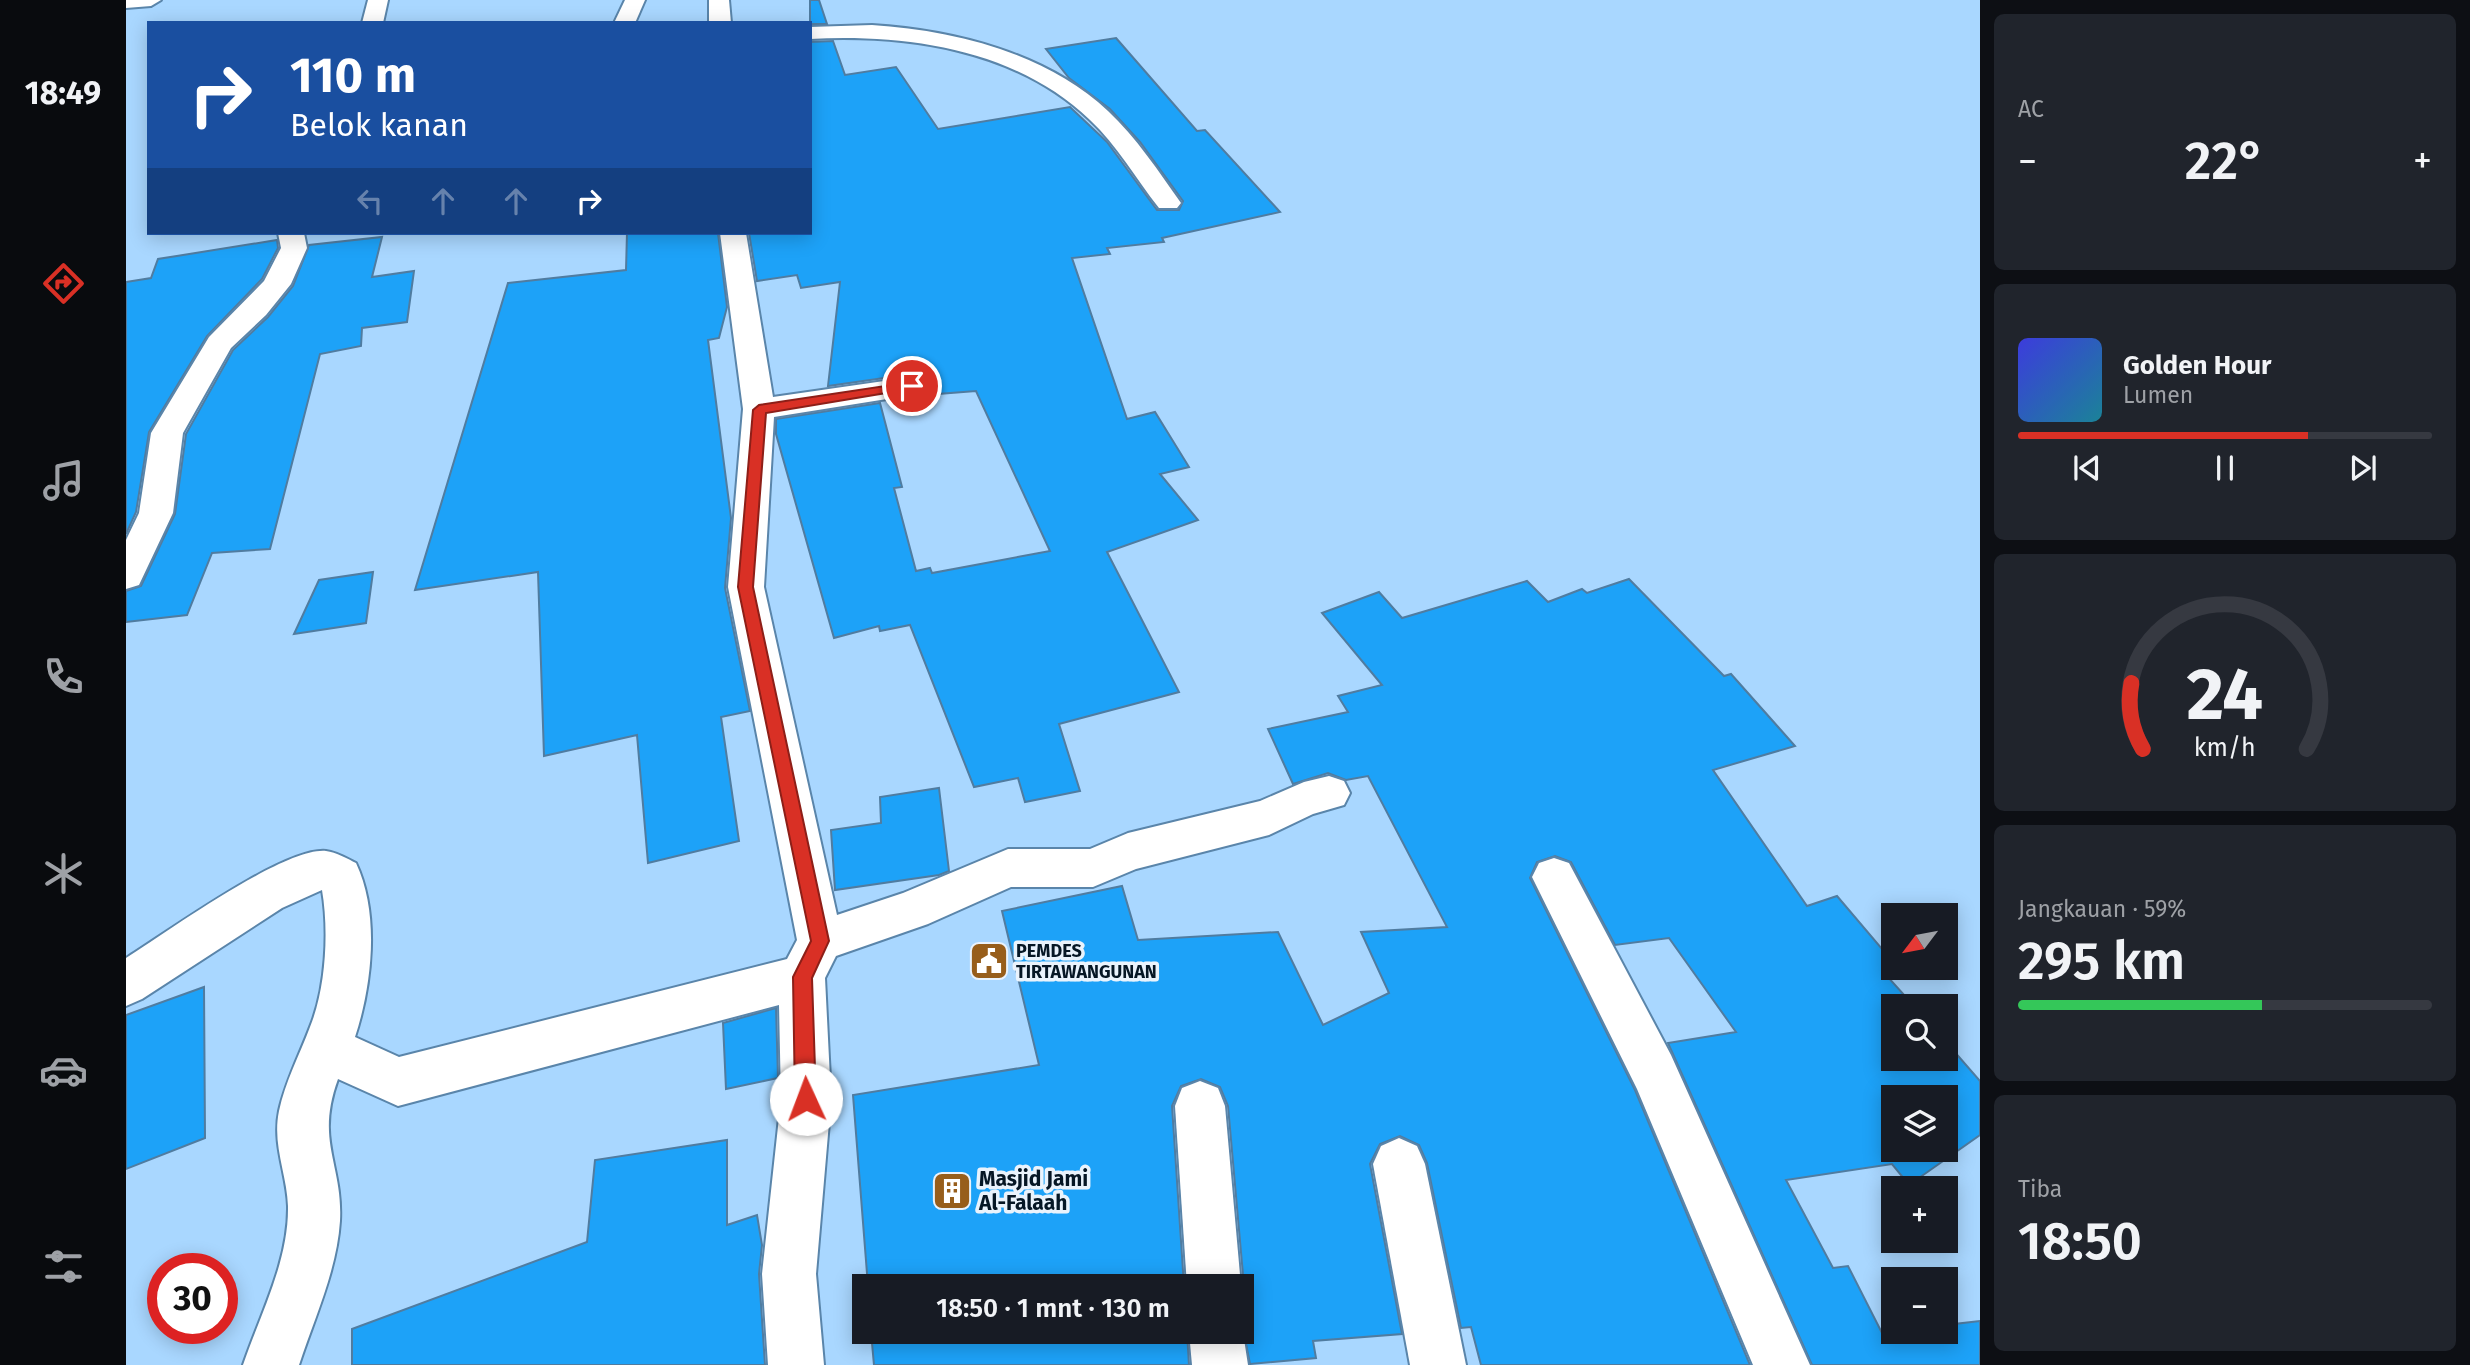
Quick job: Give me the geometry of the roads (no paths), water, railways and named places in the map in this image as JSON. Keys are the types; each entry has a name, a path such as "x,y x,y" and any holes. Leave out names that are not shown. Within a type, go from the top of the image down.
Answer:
{"street":[{"path":"126,2 151,0"},
{"path":"373,21 378,0"},
{"path":"625,21 635,0"},
{"path":"719,0 720,21"},
{"path":"812,33 858,29 910,31 958,41 1012,61 1069,91 1089,106 1106,122 1168,204"},
{"path":"126,576 156,513 167,433 219,343 256,309 277,284 295,248 292,235"},
{"path":"733,235 759,410 746,587 811,959 806,1099 789,1274 796,1365"},
{"path":"759,410 912,386"},
{"path":"326,1048 398,1082 811,959 912,910 1008,868 1093,868 1128,852 1269,817 1304,799 1329,793"},
{"path":"126,984 266,894 303,875 326,870 341,877 348,899 347,943 336,1021 309,1083 302,1128 314,1204 313,1234 271,1365"},
{"path":"1554,877 1653,1069 1697,1166 1741,1279 1782,1365"},
{"path":"1200,1107 1213,1274"},
{"path":"1399,1164 1438,1365"},
{"path":"1218,1344 1220,1365"}],"place":[{"name":"PEMDES TIRTAWANGUNAN","path":"989,961"},
{"name":"Masjid Jami Al-Falaah","path":"952,1191"}]}
